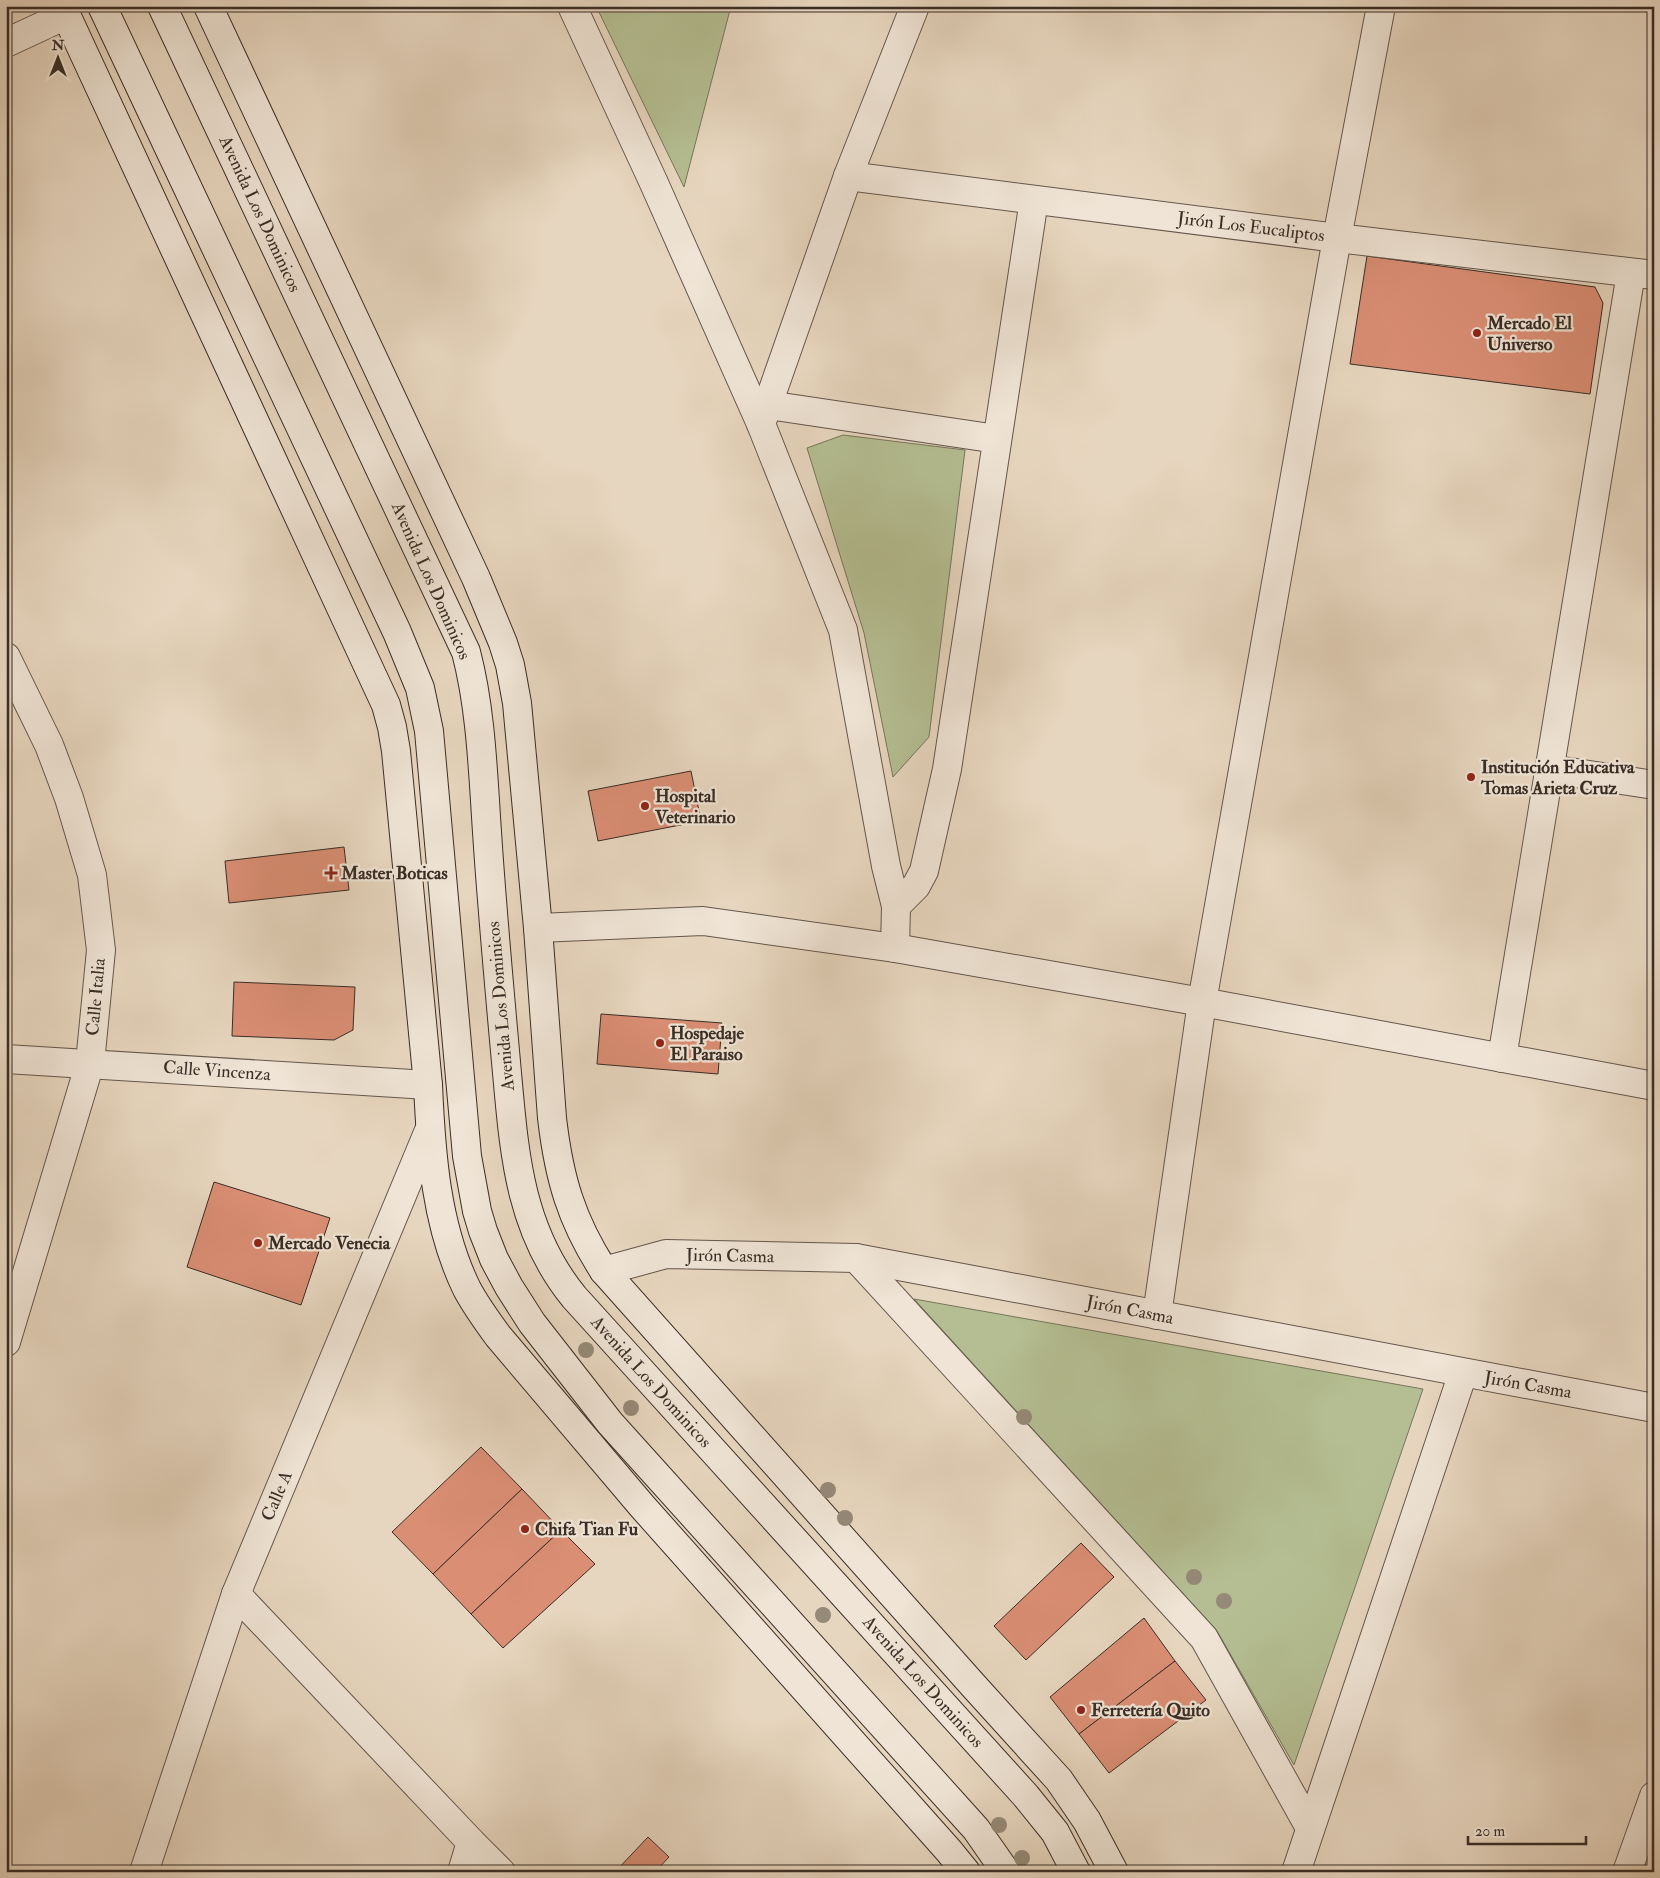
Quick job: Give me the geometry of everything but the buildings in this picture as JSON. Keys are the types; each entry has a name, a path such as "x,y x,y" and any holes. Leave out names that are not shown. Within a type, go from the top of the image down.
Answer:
{"street":[{"path":"102,6 408,655 420,688 429,731 467,1156 477,1210 494,1259 520,1305 610,1423 976,1828 1006,1872"},
{"name":"Avenida Los Dominicos","path":"162,6 458,633 471,670 482,766 494,929 514,1145 525,1200 542,1245 562,1283 574,1297 1042,1814 1064,1847 1076,1872"},
{"name":"Avenida Los Dominicos","path":"208,6 492,614 510,665 517,704 538,928 552,1118 562,1180 580,1231 604,1271 1059,1780 1087,1821 1114,1872"},
{"path":"572,6 653,182 765,414 843,630 886,866 896,906 895,948"},
{"path":"765,414 848,176 915,6"},
{"path":"1157,1315 1202,1002 1337,238 1381,6"},
{"path":"6,43 64,11 386,705 396,751 428,1085 430,1128 439,1202 446,1231 467,1288 481,1313 498,1336 642,1506 943,1843 966,1872"},
{"name":"Jirón Los Eucaliptos","path":"848,176 1337,238 1642,274"},
{"path":"896,906 916,886 929,856 947,769 1034,200"},
{"path":"1502,1058 1550,769 1642,274"},
{"path":"765,414 998,438"},
{"path":"340,511 344,615"},
{"name":"Calle Italia","path":"6,657 49,745 69,798 92,875 101,950 90,1063 6,1342"},
{"path":"482,766 528,822"},
{"path":"1550,769 1654,786"},
{"path":"538,928 703,922 895,948 1202,1002 1654,1086"},
{"name":"Calle Vincenza","path":"6,1059 428,1085"},
{"name":"Calle A","path":"144,1872 236,1594 430,1128"},
{"name":"Jirón Casma","path":"604,1271 666,1254 856,1258 1654,1408"},
{"path":"856,1258 1204,1638 1310,1828"},
{"path":"1296,1872 1462,1373"},
{"path":"610,1423 642,1506"},
{"path":"236,1594 501,1872"},
{"path":"889,1643 972,1684"},
{"path":"1626,1872 1654,1796"},
{"path":"462,1872 471,1842"}],"green space":[{"path":"596,6 731,6 684,187"},
{"path":"843,435 965,450 929,737 893,777 864,633 807,448"},
{"path":"914,1299 1423,1389 1294,1765 1217,1631"}],"place":[{"name":"Mercado El Universo","path":"1477,333"},
{"name":"Institución Educativa Tomas Arieta Cruz","path":"1471,777"},
{"name":"Hospital Veterinario","path":"645,806"},
{"name":"Master Boticas","path":"331,873"},
{"name":"Hospedaje El Paraiso","path":"660,1043"},
{"name":"Mercado Venecia","path":"258,1243"},
{"name":"Chifa Tian Fu","path":"525,1529"},
{"name":"Ferretería Quito","path":"1081,1710"}]}
